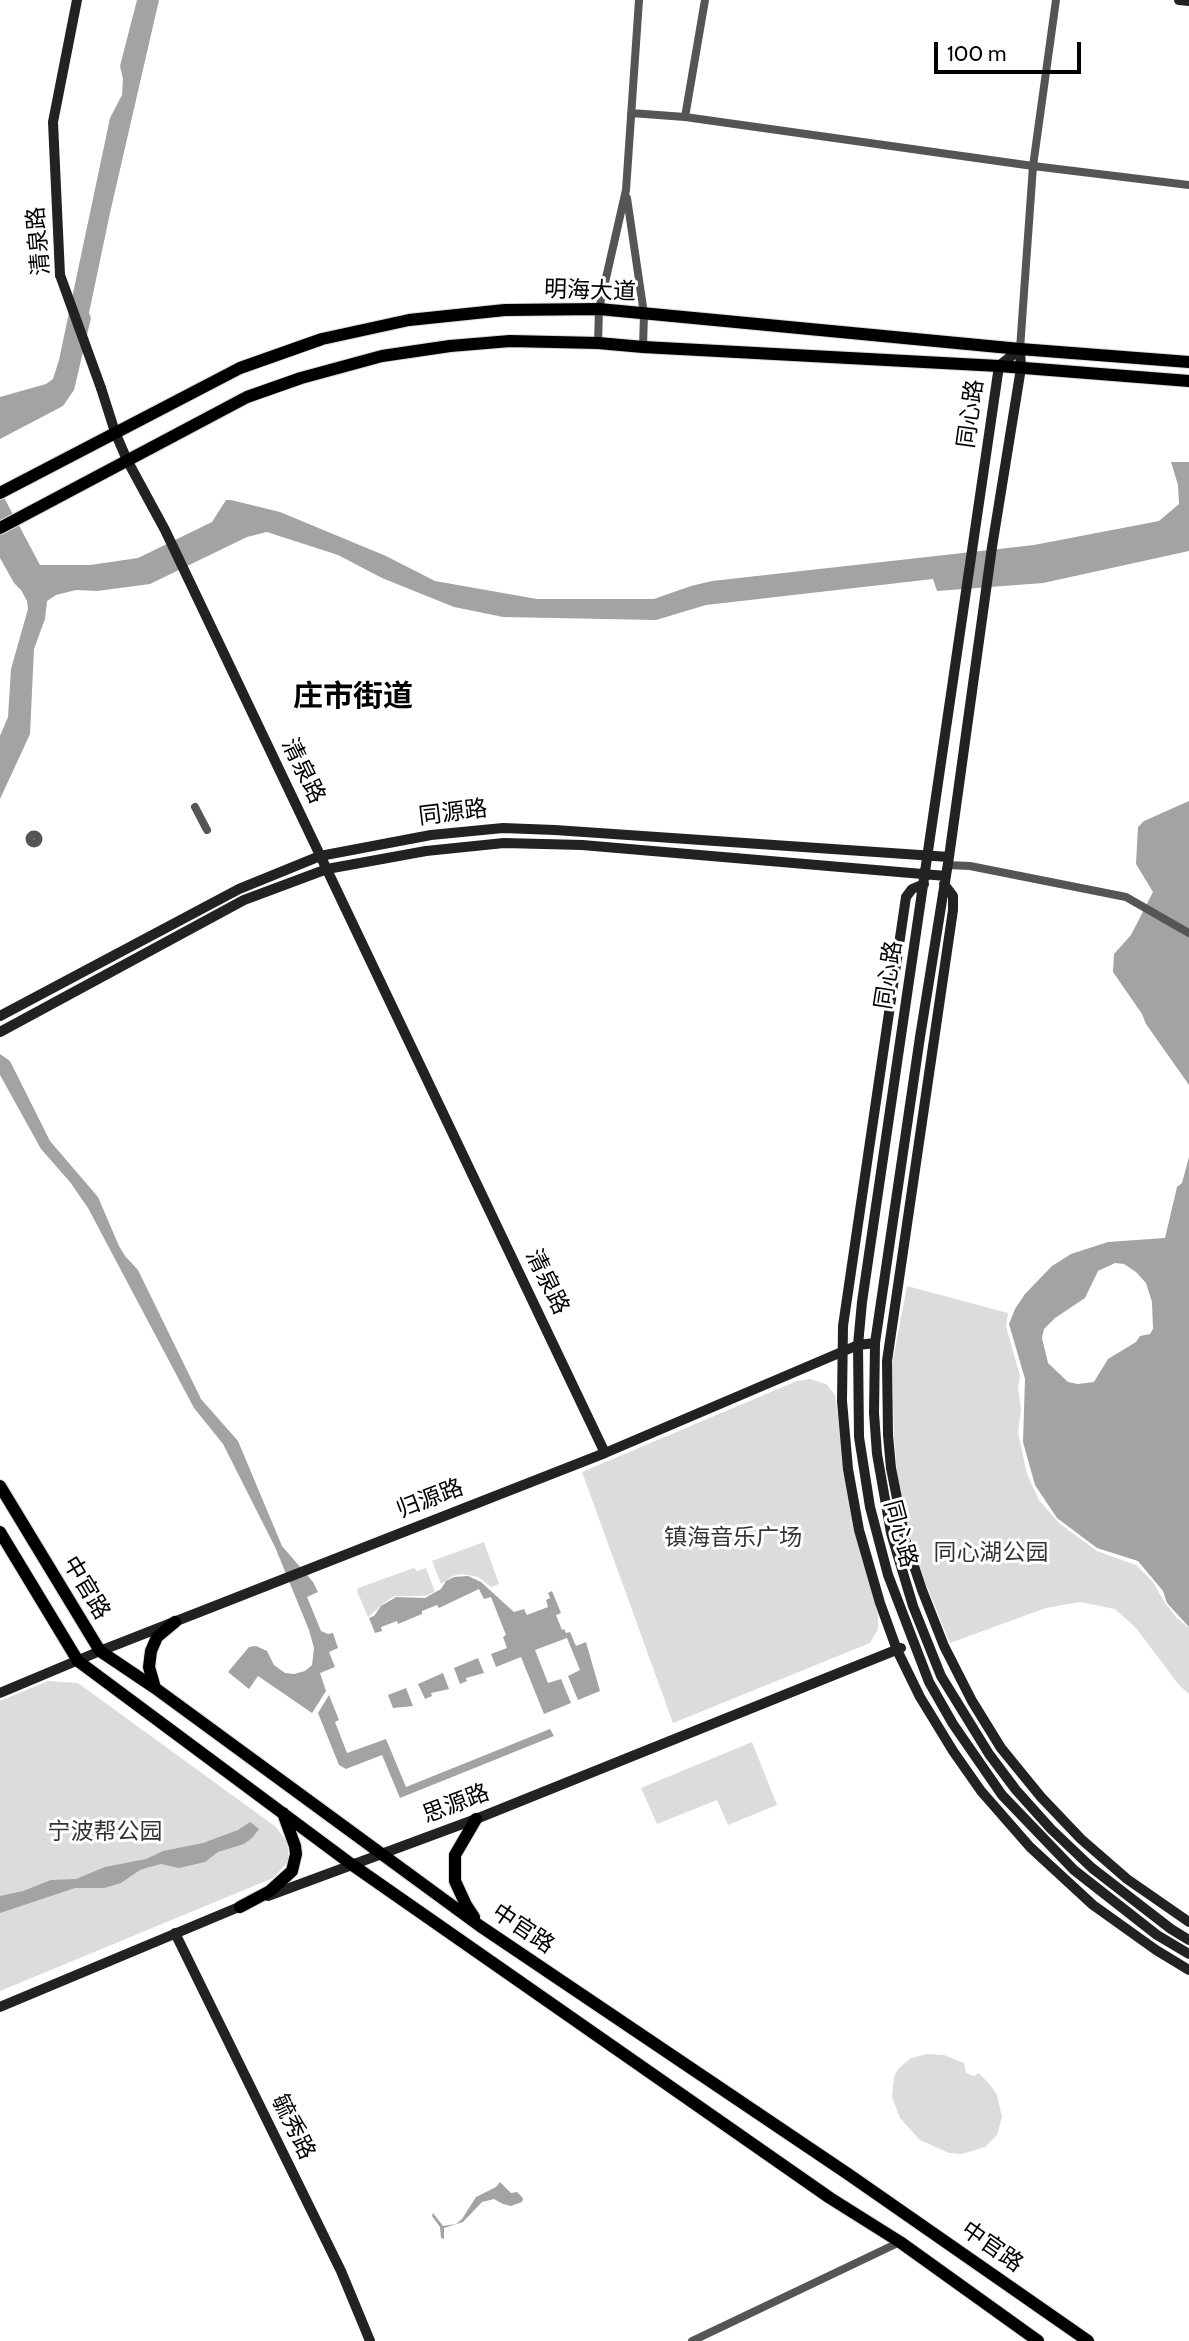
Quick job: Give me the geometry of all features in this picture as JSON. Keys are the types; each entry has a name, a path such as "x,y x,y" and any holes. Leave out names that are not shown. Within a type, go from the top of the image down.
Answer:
{"main road":[{"name":"明海大道","path":"0,493 240,369 322,339 409,320 505,310 599,309 1020,349 1189,362"},
{"path":"0,528 247,397 301,378 382,356 450,346 510,341 598,343 999,366 1189,381"},
{"name":"中官路","path":"0,1486 100,1651 155,1688 480,1926 848,2174 1088,2341"},
{"name":"中官路","path":"0,1532 78,1661 351,1864 830,2198 900,2242 1038,2341"},
{"path":"155,1688 149,1667 151,1651 157,1637 175,1622"},
{"path":"240,1907 270,1891 292,1871 295,1846 283,1813"},
{"path":"476,1819 455,1855 454,1881 480,1926"}],"street":[{"name":"清泉路","path":"77,0 53,122 61,275 115,432 165,530 605,1453"},
{"path":"598,343 599,309 626,190 639,0"},
{"path":"685,117 705,0"},
{"path":"1020,349 1033,166 1056,0"},
{"path":"1180,0 1189,1"},
{"path":"631,113 685,117 1189,185"},
{"path":"626,190 644,314 643,347"},
{"name":"同心路","path":"1020,349 999,366 858,1345 859,1437 865,1481 888,1575 912,1644 929,1682 953,1724 1002,1795 1074,1870 1157,1935 1189,1954"},
{"name":"同心路","path":"1020,349 1021,368 992,547 875,1343 874,1413 883,1499 903,1576 941,1675 989,1755 1051,1829 1092,1868 1189,1940"},
{"path":"195,807 206,830"},
{"name":"同源路","path":"0,1016 239,889 320,856 430,835 503,828 928,855 946,870 924,880 582,845 504,843 426,851 327,869 244,901 0,1031"},
{"path":"1189,933 1126,897 970,866 946,870 953,896 953,910 887,1361 891,1468 905,1539 944,1646 972,1701 1001,1748 1041,1797 1081,1839 1127,1879 1189,1922"},
{"path":"924,880 906,897 844,1326 842,1401 848,1469 859,1530 897,1650 920,1697 981,1791 1030,1847 1093,1905 1189,1970"},
{"name":"归源路","path":"0,1693 100,1651 605,1453 858,1345 875,1343"},
{"name":"思源路","path":"0,2007 240,1907 476,1819 926,1638"},
{"name":"毓秀路","path":"175,1933 341,2271 370,2341"},
{"path":"692,2341 900,2242"}],"green space":[{"name":"同心湖公园","path":"907,1286 1008,1313 1006,1326 1020,1376 1018,1387 1021,1409 1018,1433 1027,1474 1039,1500 1059,1523 1097,1551 1136,1565 1153,1582 1177,1618 1189,1628 1189,1694 1179,1685 1136,1628 1115,1609 1080,1602 1046,1608 950,1643 925,1582 909,1533 898,1484 892,1365"},
{"name":"镇海音乐广场","path":"810,1379 826,1384 835,1395 853,1527 878,1615 878,1629 870,1643 673,1723 582,1472 797,1381"},
{"path":"484,1542 499,1584 491,1587 478,1577 461,1574 441,1584 432,1561"},
{"path":"414,1568 417,1571 426,1568 435,1592 424,1596 396,1596 368,1617 358,1588"},
{"name":"宁波帮公园","path":"48,1681 78,1683 276,1827 287,1842 289,1861 273,1878 0,1991 0,1701"},
{"path":"752,1742 777,1805 728,1825 717,1800 657,1824 641,1788"},
{"path":"927,2054 944,2055 964,2063 966,2073 974,2076 979,2073 997,2095 1002,2117 997,2135 985,2147 962,2154 949,2153 920,2140 900,2118 892,2097 894,2077 898,2069 911,2058"}],"shaded area":[{"path":"137,0 159,0 110,213 89,313 91,318 74,390 63,406 0,439 0,397 46,384 53,379 59,360 110,118 122,95 120,66"},
{"path":"1171,462 1189,462 1189,551 1043,583 937,591 933,579 706,605 656,620 503,617 454,607 382,578 338,555 267,532 247,537 150,584 97,591 76,590 56,595 47,601 45,619 34,649 30,734 0,799 0,736 8,717 11,669 28,609 21,590 0,558 0,490 40,565 90,565 138,558 212,522 226,500 231,500 280,512 386,556 435,581 537,599 654,599 712,581 1034,545 1159,521 1179,504 1178,485"},
{"path":"1189,801 1189,1085 1113,972 1114,954 1131,935 1153,892 1136,864 1138,827 1144,821"},
{"path":"0,1054 10,1061 50,1141 98,1197 119,1246 138,1270 201,1399 238,1441 282,1546 313,1582 318,1592 307,1597 321,1631 333,1633 338,1648 329,1652 335,1667 320,1673 326,1691 312,1713 258,1676 249,1689 228,1672 249,1647 256,1646 267,1651 274,1665 285,1673 305,1671 312,1665 314,1648 309,1630 275,1547 223,1444 194,1408 88,1208 70,1182 41,1149 0,1075"},
{"path":"1189,1157 1189,1627 1167,1603 1163,1591 1138,1561 1097,1548 1057,1518 1035,1485 1023,1442 1025,1379 1009,1324 1025,1294 1052,1266 1071,1254 1108,1242 1165,1238 1177,1187 1182,1183","holes":["1115,1263 1124,1264 1146,1283 1152,1302 1153,1329 1150,1334 1140,1336 1136,1342 1108,1359 1094,1382 1068,1382 1048,1363 1042,1338 1044,1329 1055,1318 1085,1298 1098,1271"]},
{"path":"468,1576 481,1582 514,1612 524,1609 527,1615 548,1607 546,1600 550,1598 548,1593 552,1591 561,1613 556,1615 562,1630 570,1632 576,1646 586,1642 600,1691 578,1700 568,1676 580,1670 567,1638 535,1650 548,1683 561,1679 571,1703 544,1714 521,1657 496,1667 491,1654 507,1648 503,1637 506,1635 491,1597 484,1599 479,1589 439,1608 437,1605 422,1611 422,1614 398,1624 397,1621 381,1627 382,1631 375,1633 369,1618 374,1616 381,1606 396,1597 425,1598 441,1589 446,1581 454,1577"},
{"path":"478,1658 484,1673 466,1678 467,1681 460,1684 454,1668"},
{"path":"443,1673 449,1689 431,1693 432,1696 425,1699 418,1684"},
{"path":"406,1688 413,1706 393,1708 388,1695"},
{"path":"329,1695 339,1720 335,1722 347,1753 386,1739 406,1787 550,1729 554,1736 400,1798 382,1755 346,1769 339,1765 318,1713"},
{"path":"250,1822 259,1829 252,1838 244,1844 218,1852 205,1862 179,1868 161,1864 140,1870 121,1883 104,1888 75,1888 0,1913 0,1896 23,1891 51,1880 76,1879 105,1867 203,1843 238,1830"},
{"path":"500,2182 511,2193 517,2192 523,2198 522,2202 511,2206 494,2199 482,2202 463,2222 444,2228 444,2239 441,2238 440,2227 432,2216 433,2213 443,2226 456,2224 476,2197 496,2187"}],"district":[{"name":"庄市街道","path":"353,697"}]}
